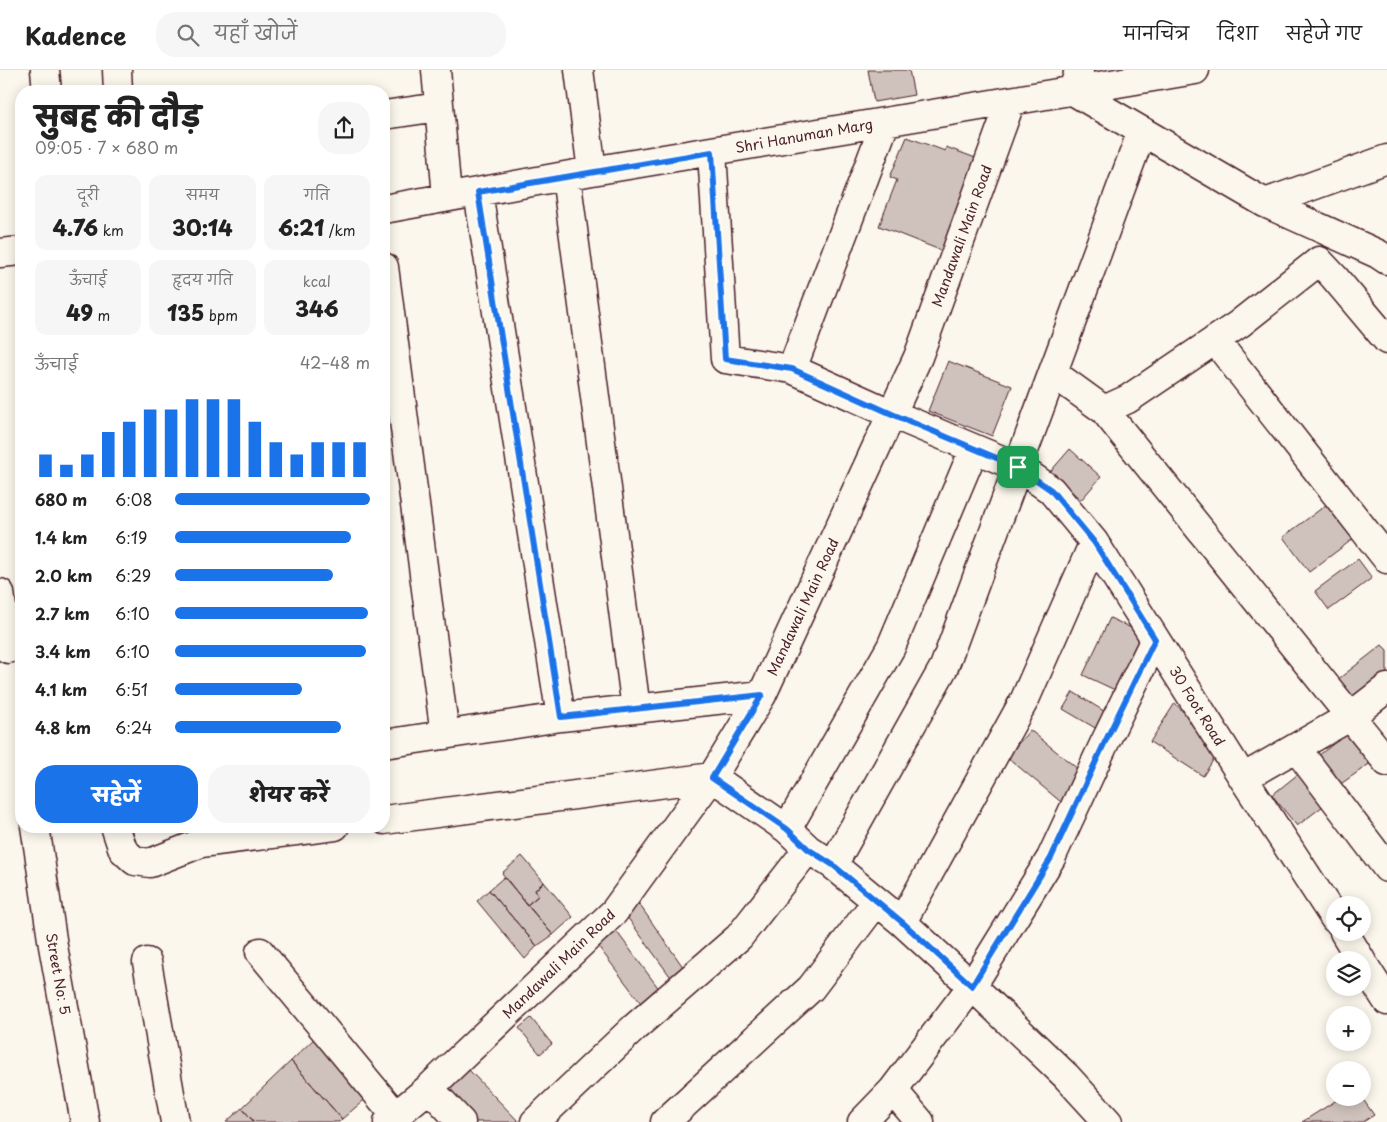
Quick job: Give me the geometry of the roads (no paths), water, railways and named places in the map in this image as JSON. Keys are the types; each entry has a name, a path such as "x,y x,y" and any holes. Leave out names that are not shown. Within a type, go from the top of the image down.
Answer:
{"street":[{"path":"45,70 46,85"},
{"path":"117,70 118,85"},
{"path":"436,70 447,197"},
{"path":"579,70 579,174 636,709"},
{"name":"Shri Hanuman Marg","path":"390,208 1011,101 1076,80 1195,70"},
{"path":"1076,80 1142,131 1266,203 1384,255"},
{"name":"Mandawali Main Road","path":"392,1119 430,1088 614,912 712,778 762,695 918,357 1011,101"},
{"path":"390,114 439,107"},
{"path":"792,369 884,123"},
{"path":"833,865 944,667 1142,131"},
{"name":"30 Foot Road","path":"712,152 725,359 792,369 892,414 1018,467 1051,490 1094,542 1326,905"},
{"path":"1266,203 1387,159"},
{"path":"478,192 561,717"},
{"path":"1104,410 1128,399 1239,324 1319,261 1336,235"},
{"path":"0,253 15,252"},
{"path":"1319,261 1387,340"},
{"path":"390,313 445,735"},
{"path":"1216,340 1387,559"},
{"path":"1053,373 1104,410 1352,716 1387,762"},
{"path":"787,829 891,647 974,449"},
{"path":"902,922 1025,699 1094,542"},
{"path":"0,593 10,650"},
{"path":"862,1122 893,1090 972,986 1051,858 1155,639"},
{"path":"1243,778 1352,716 1387,688"},
{"path":"390,743 561,717 762,695"},
{"path":"1296,748 1387,868"},
{"path":"390,819 712,778 787,829 808,849 833,865 902,922 1066,1076 1108,1122"},
{"name":"Street No: 5","path":"36,833 53,946 85,1122"},
{"path":"117,833 123,850 134,861 150,863 200,835 230,833"},
{"path":"535,1122 635,1027 739,937 808,849"},
{"path":"665,1122 811,988 876,902"},
{"path":"260,952 392,1119"},
{"path":"147,962 176,1122"},
{"path":"1371,975 1387,1000"},
{"path":"430,1088 461,1122"},
{"path":"893,1090 920,1122"}]}
